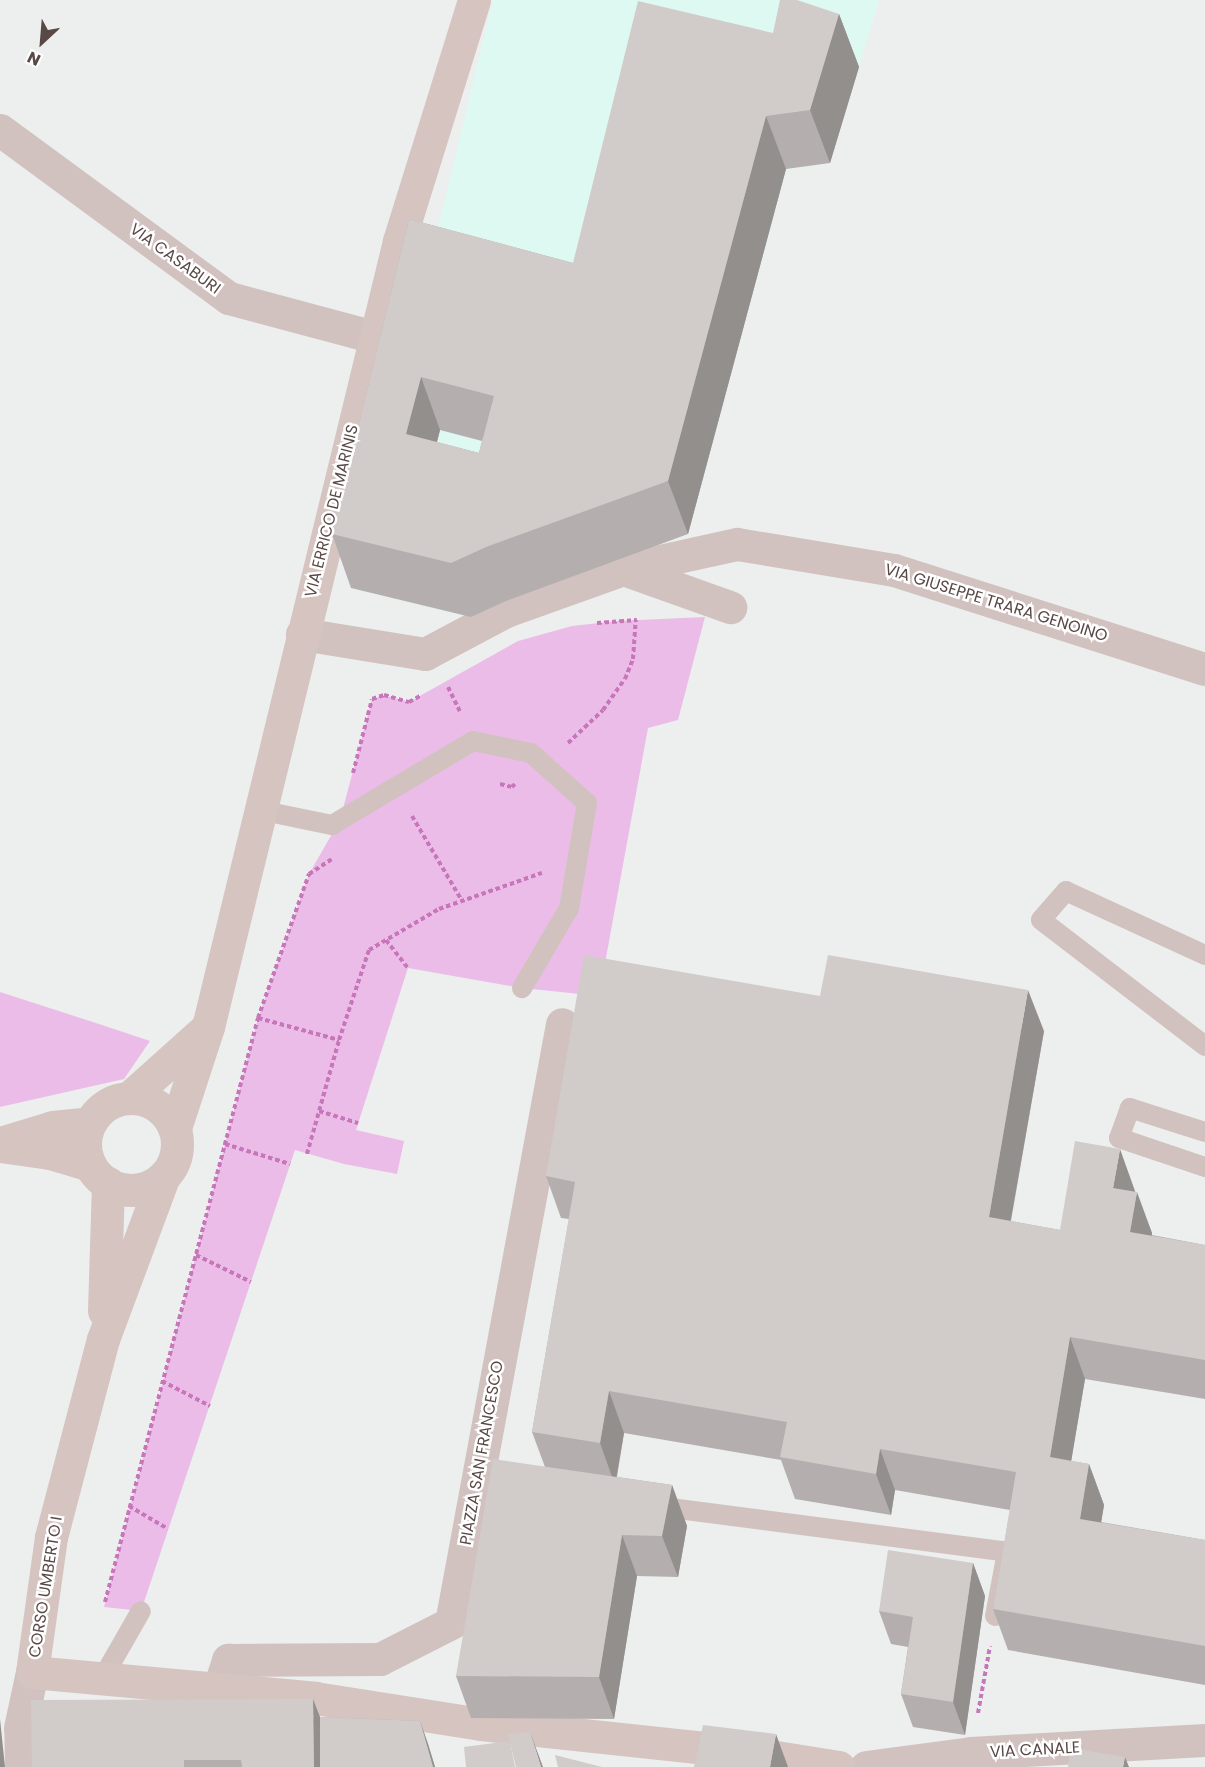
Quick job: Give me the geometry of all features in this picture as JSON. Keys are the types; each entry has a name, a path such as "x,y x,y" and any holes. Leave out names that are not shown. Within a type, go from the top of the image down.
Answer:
{"main road":[{"name":"VIA ERRICO DE MARINIS","path":"175,1128 208,1027 375,337 404,252 474,0"},
{"path":"99,1174 85,1144 90,1123 106,1105 130,1097 208,1027"},
{"path":"0,1144 50,1153 136,1190 150,1186 163,1178 171,1167 178,1141 175,1128 168,1115 144,1099 130,1097"},
{"path":"0,1144 53,1127 90,1123"},
{"name":"CORSO UMBERTO I","path":"99,1174 103,1339"},
{"name":"CORSO UMBERTO I","path":"32,1672 51,1537 103,1339 163,1178"},
{"path":"32,1672 218,1691 315,1698 481,1724 745,1752 839,1767"}],"street":[{"name":"VIA CASABURI","path":"0,130 229,298 375,337"},
{"name":"VIA GIUSEPPE TRARA GENOINO","path":"302,634 425,654 506,611 623,569 737,544 894,570 1205,669"},
{"path":"623,569 730,608"},
{"name":"PIAZZA SAN FRANCESCO","path":"218,1691 228,1660 380,1659 451,1623 488,1485 562,1024"},
{"name":"CORSO UMBERTO I","path":"21,1767 20,1728 32,1672"},
{"name":"VIA CANALE","path":"866,1767 971,1752 1186,1750"}],"lane":[{"path":"259,810 332,825 473,741 531,753 586,803 569,908 522,988"},
{"path":"1205,955 1066,891 1041,920 1205,1047"},
{"path":"1205,1132 1130,1108 1119,1138 1205,1167"},
{"path":"641,1505 1006,1552 995,1616"},
{"path":"102,1679 141,1611"}],"path":[{"path":"489,781 512,787 544,763 603,710 625,679 633,659 636,620"},
{"path":"594,624 646,620"},
{"path":"340,820 372,699 384,695 409,702 427,691"},
{"path":"420,808 410,813 462,901"},
{"path":"104,1606 258,1018 309,874 336,856"},
{"path":"307,1154 339,1040 369,950 439,909 577,862"},
{"path":"386,940 408,968"},
{"path":"258,1018 339,1040"},
{"path":"319,1111 358,1123"},
{"path":"225,1144 291,1164"},
{"path":"196,1255 250,1282"},
{"path":"162,1381 210,1406"},
{"path":"129,1506 168,1529"},
{"path":"971,1752 995,1616"}],"shaded area":[{"path":"493,0 879,0 830,163 786,170 688,534 506,601 471,617 351,588"},
{"path":"705,617 678,720 648,728 599,996 522,988 408,968 356,1130 404,1141 397,1174 344,1164 295,1150 141,1611 104,1607 258,1018 309,874 340,820 372,699 384,695 409,702 518,641 572,626 617,621"},
{"path":"0,992 150,1041 124,1079 0,1107"}],"building":[{"path":"780,0 797,0 839,14 810,110 766,116 668,481 486,547 451,563 332,534 409,219 573,263 638,1 773,33","holes":["421,377 494,396 479,453 406,434"]},
{"path":"584,955 820,996 828,955 1028,990 989,1217 1060,1230 1075,1141 1120,1149 1113,1188 1137,1192 1130,1232 1205,1245 1205,1360 1070,1337 1050,1457 1089,1464 1080,1519 1205,1540 1205,1646 993,1609 1016,1472 880,1449 876,1474 780,1457 787,1422 609,1391 600,1443 532,1432 575,1182 546,1176"},
{"path":"493,1459 672,1485 662,1536 622,1535 599,1677 456,1676"},
{"path":"888,1550 973,1563 953,1702 901,1694 913,1617 879,1611"},
{"path":"313,1699 314,1767 242,1767 241,1760 184,1760 184,1767 32,1767 31,1700"},
{"path":"320,1717 420,1721 433,1767 320,1767"},
{"path":"703,1725 776,1734 770,1767 694,1767"},
{"path":"530,1732 541,1767 516,1767 508,1734"},
{"path":"510,1741 515,1767 466,1767 464,1747"},
{"path":"1070,1748 1125,1757 1123,1767 1068,1767"},
{"path":"555,1755 602,1767 558,1767"}]}
